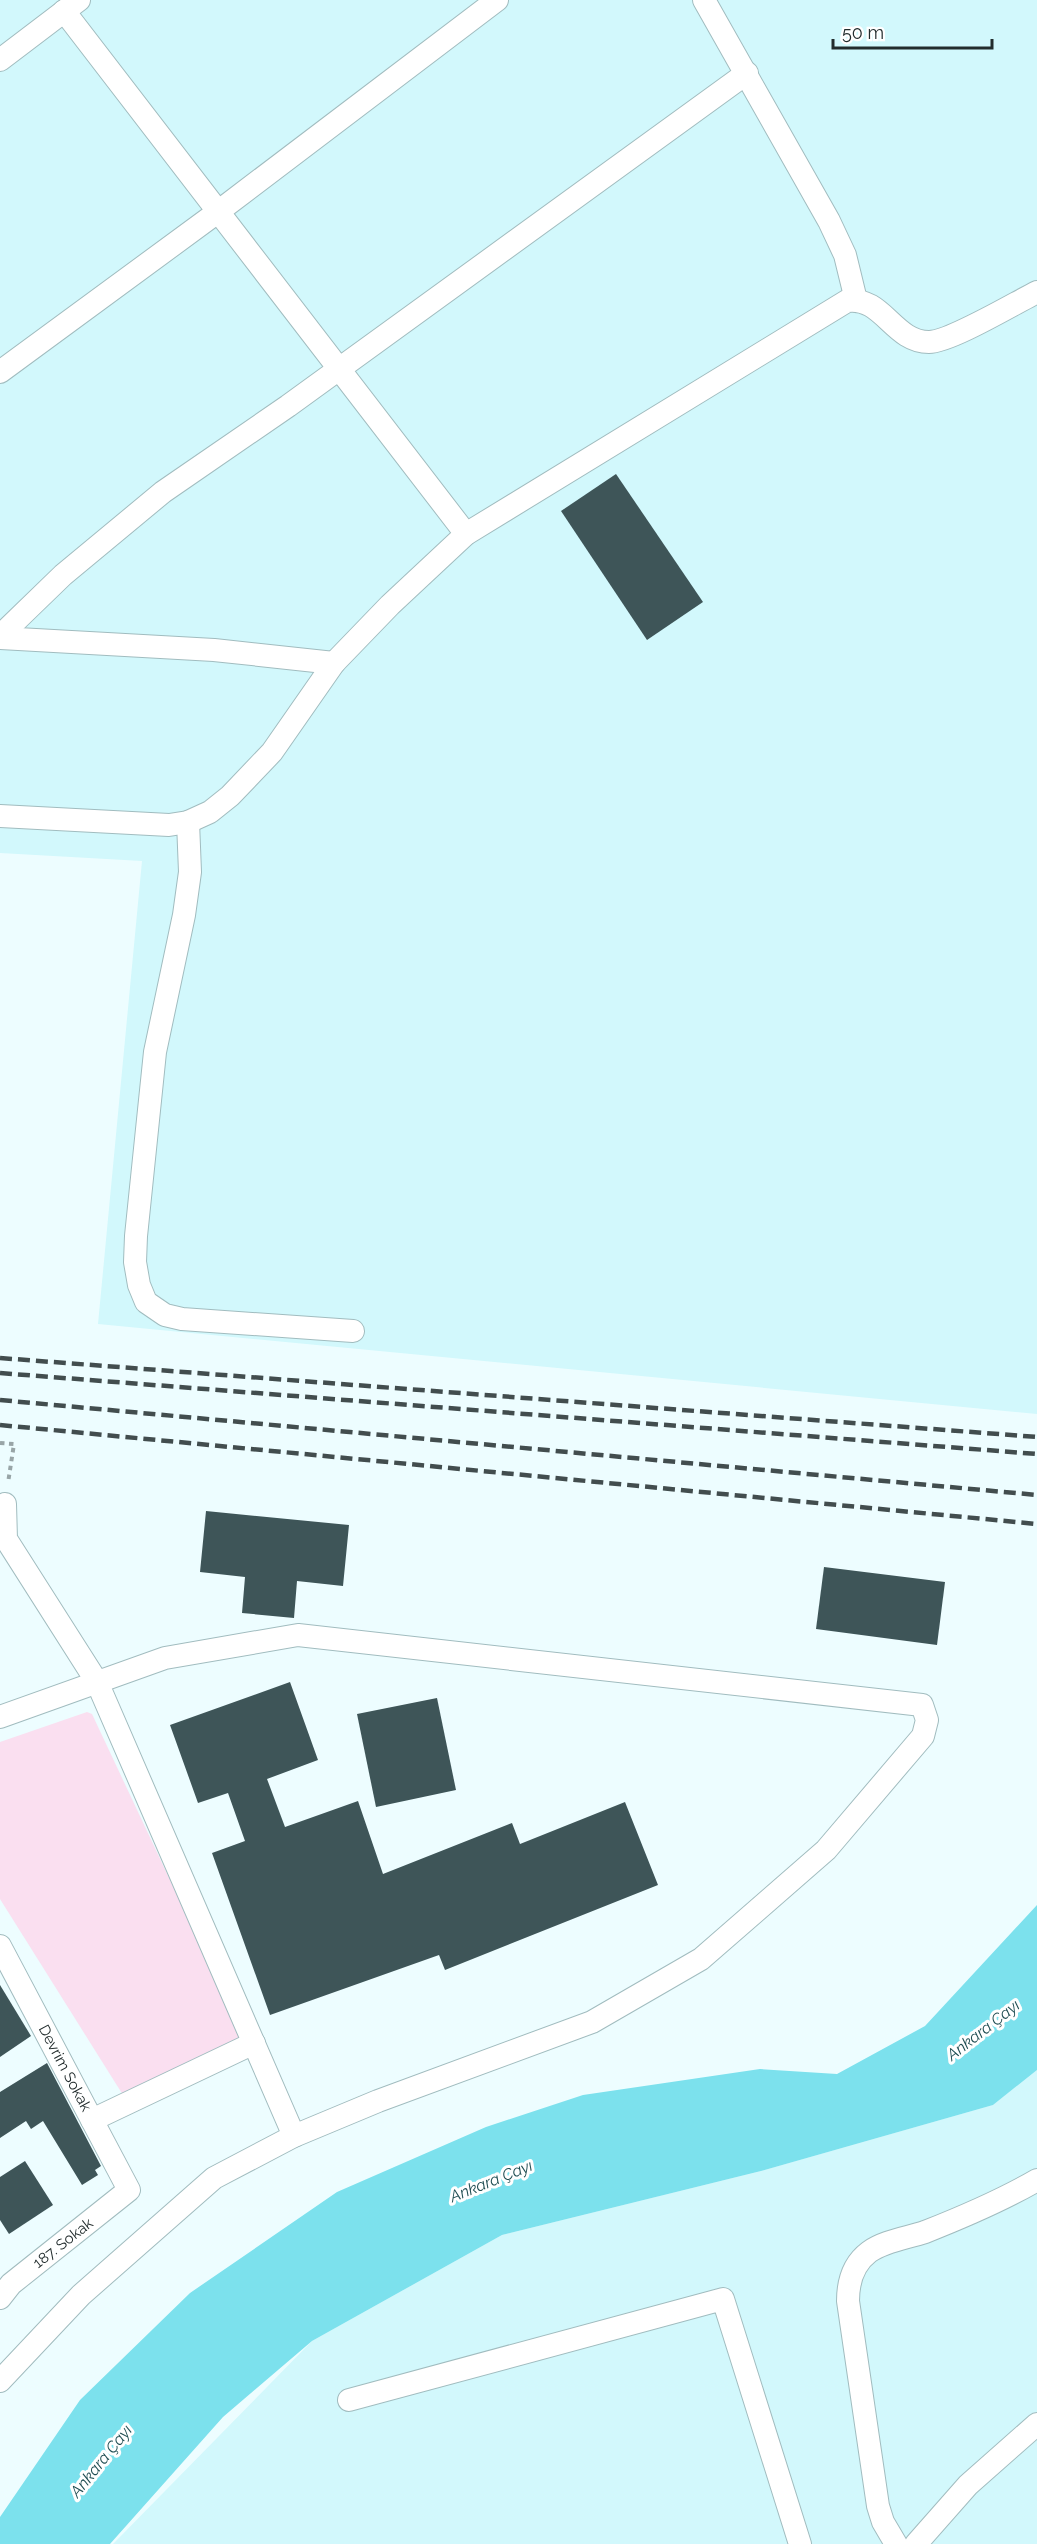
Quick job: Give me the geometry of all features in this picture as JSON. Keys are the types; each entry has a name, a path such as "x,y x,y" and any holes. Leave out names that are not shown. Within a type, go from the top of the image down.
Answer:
{"street":[{"path":"0,372 219,211 497,0"},
{"path":"704,0 829,220 845,255 856,300"},
{"path":"0,60 72,6 219,211 338,370 466,534"},
{"path":"0,637 63,575 163,492 338,370 747,73"},
{"path":"0,816 169,825 188,822 210,812 230,796 272,752 334,663 390,605 466,534 834,307 856,300 867,302 906,337 929,342 949,338 1037,292"},
{"path":"0,637 214,650 334,663"},
{"path":"188,822 190,872 184,915 155,1052 139,1201 135,1262 139,1285 146,1302 154,1308 182,1319 353,1331"},
{"path":"5,1504 6,1539 97,1682 294,2136"},
{"path":"0,1717 165,1658 298,1635 922,1705 927,1720 923,1736 826,1851 701,1959 592,2022 378,2101 294,2136 214,2178 81,2295 0,2381"},
{"name":"Devrim Sokak","path":"0,1946 129,2190"},
{"path":"92,2120 254,2043"},
{"path":"896,2544 883,2522 878,2506 848,2301 850,2279 860,2260 877,2248 945,2224 991,2204 1037,2180"},
{"name":"187. Sokak","path":"4,2283 129,2190"},
{"path":"349,2400 723,2299 800,2544"},
{"path":"916,2544 968,2485 1037,2424"}],"path":[{"path":"0,1443 14,1444 5,1504"}],"shaded area":[{"path":"0,0 1037,0 1037,1414 98,1324 142,861 0,853"},
{"path":"87,1712 92,1714 241,2031 239,2038 123,2095 0,1899 0,1742"},
{"path":"1037,2070 1037,2544 113,2544 312,2341 502,2235 761,2171 993,2105"}],"water":[{"name":"Ankara Çayı","path":"1037,1905 1037,2070 993,2105 761,2171 502,2235 312,2341 223,2417 110,2544 0,2544 0,2517 80,2400 190,2293 337,2192 486,2127 583,2095 760,2069 837,2074 925,2026"}],"building":[{"path":"616,474 703,602 647,640 561,511"},
{"path":"206,1511 349,1525 343,1586 297,1581 294,1618 242,1613 245,1577 200,1572"},
{"path":"824,1567 945,1582 937,1645 816,1629"},
{"path":"290,1682 318,1760 267,1779 285,1827 358,1801 383,1874 512,1823 520,1844 625,1802 658,1885 445,1970 439,1955 270,2015 212,1853 245,1841 228,1793 198,1803 170,1725"},
{"path":"437,1698 456,1790 376,1807 357,1714"},
{"path":"0,1985 31,2036 0,2057"},
{"path":"47,2063 101,2166 95,2170 98,2175 82,2185 43,2121 31,2129 26,2121 0,2138 0,2092"},
{"path":"25,2161 53,2205 9,2234 0,2220 0,2177"}],"railway":[{"path":"0,1358 1037,1437"},
{"path":"0,1373 1037,1454"},
{"path":"0,1400 1037,1495"},
{"path":"0,1425 1037,1524"}]}
